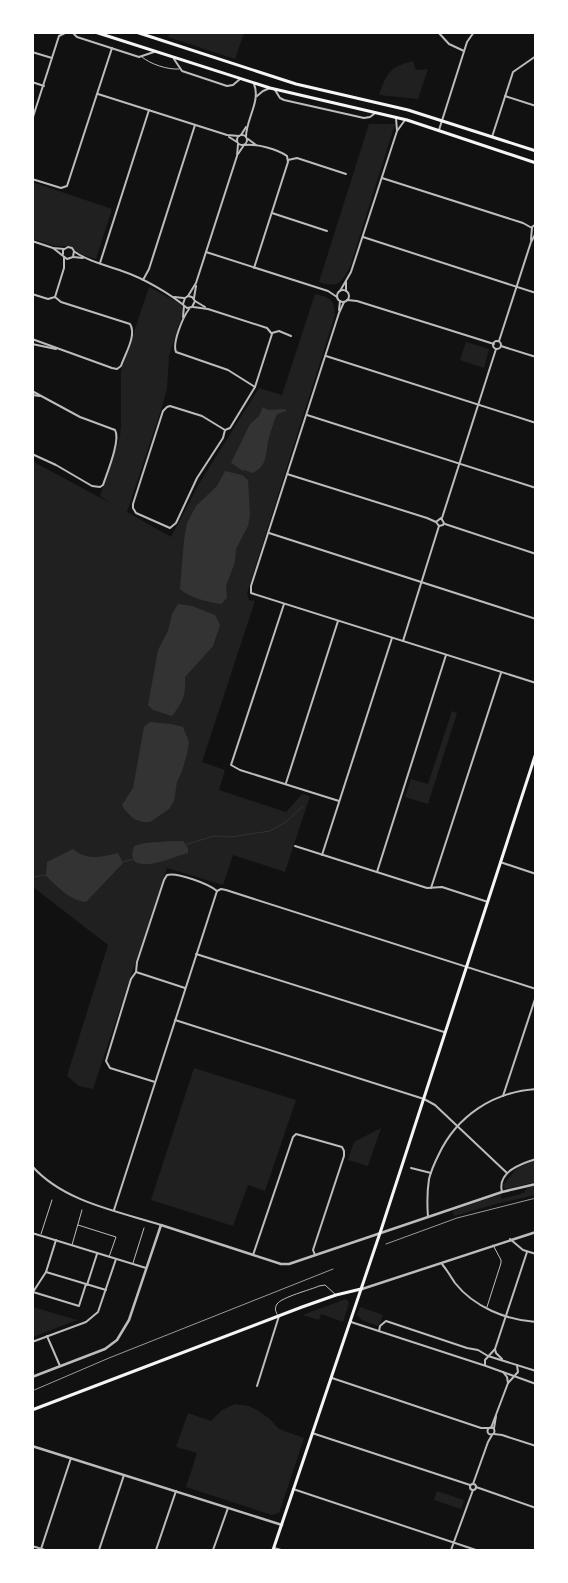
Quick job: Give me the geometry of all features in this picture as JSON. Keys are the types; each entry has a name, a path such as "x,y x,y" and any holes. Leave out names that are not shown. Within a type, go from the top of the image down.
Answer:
{"main road":[{"path":"95,32 240,80 275,90 396,117 536,163"},
{"path":"136,32 296,84 387,104 536,151"},
{"path":"273,1549 362,1289 536,753"},
{"path":"32,1410 336,1295 362,1289"}],"street":[{"path":"32,120 59,36 57,32"},
{"path":"72,32 77,37 142,57 154,52"},
{"path":"438,32 449,44 464,51"},
{"path":"439,130 468,39 474,32"},
{"path":"59,36 65,33"},
{"path":"32,179 61,188 67,186 112,48"},
{"path":"32,52 52,59"},
{"path":"492,137 513,72 536,56"},
{"path":"174,58 179,69 227,86 233,85 240,80"},
{"path":"32,82 44,86"},
{"path":"237,156 245,145 247,138 248,124 256,98 254,84"},
{"path":"256,98 263,91 270,88"},
{"path":"275,90 280,98 284,100 364,118 370,117 376,112"},
{"path":"98,94 227,135 247,138 258,146"},
{"path":"505,96 536,106"},
{"path":"100,263 149,110"},
{"path":"396,117 397,131"},
{"path":"337,297 352,272 397,131 406,120"},
{"path":"193,307 196,283 237,156 240,136 248,124"},
{"path":"143,280 149,268 195,125"},
{"path":"227,135 238,143 258,146 284,154 288,160"},
{"path":"288,160 296,158 346,174"},
{"path":"254,268 288,160"},
{"path":"382,178 534,225"},
{"path":"272,213 327,231"},
{"path":"531,242 536,232 534,225"},
{"path":"346,282 348,296 358,301 494,344 498,342 517,287 531,242 534,225"},
{"path":"363,237 536,293"},
{"path":"32,241 54,248 71,247 74,252 86,259"},
{"path":"54,248 69,259"},
{"path":"64,268 65,248"},
{"path":"73,257 74,252"},
{"path":"206,252 328,291 344,302"},
{"path":"55,297 64,268 69,259 73,257 86,259 129,273 190,308"},
{"path":"172,297 185,298 196,283"},
{"path":"328,291 346,292"},
{"path":"32,294 48,299 55,297"},
{"path":"188,296 208,308 266,328 272,333 280,332 291,336"},
{"path":"347,300 348,296"},
{"path":"32,344 58,350 117,369 121,366 133,328 130,324 61,302 55,297"},
{"path":"185,298 183,319 175,345 176,352 228,370 255,387"},
{"path":"358,301 347,300 344,302 339,313 251,586 251,593 536,683"},
{"path":"339,313 340,301"},
{"path":"183,319 190,308 208,308"},
{"path":"225,430 197,414 170,406 164,408 133,502 133,508 136,513 164,527 170,528 174,526 197,478 222,440 225,430 230,428 255,387 272,333"},
{"path":"32,339 58,350"},
{"path":"498,342 501,346 536,357"},
{"path":"444,524 442,519 496,349 494,344"},
{"path":"496,349 501,346"},
{"path":"325,355 536,423"},
{"path":"32,391 80,417 116,432 116,442 103,485 99,487 92,486 56,465 32,454"},
{"path":"32,395 42,397"},
{"path":"306,415 536,488"},
{"path":"287,474 436,522 439,526"},
{"path":"436,522 438,519 442,519"},
{"path":"439,526 444,524 536,554"},
{"path":"403,642 439,526"},
{"path":"268,533 536,618"},
{"path":"284,604 232,762 233,767 339,801"},
{"path":"285,784 338,621"},
{"path":"322,855 392,638"},
{"path":"377,872 446,655"},
{"path":"431,888 501,672"},
{"path":"295,846 431,888 442,887 488,902"},
{"path":"500,862 536,874"},
{"path":"155,1082 110,1068 106,1062 131,980 136,972 137,962 165,877 169,874 174,874 210,886 217,891"},
{"path":"217,891 223,889 536,989"},
{"path":"114,1210 217,891"},
{"path":"196,954 445,1032"},
{"path":"136,972 185,988"},
{"path":"503,1096 536,996"},
{"path":"175,1020 424,1099 435,1105 507,1173"},
{"path":"428,1218 427,1199 431,1173 445,1141 476,1109 503,1096 519,1091 536,1089"},
{"path":"252,1255 293,1137 296,1134 342,1147 344,1152 313,1250 314,1255"},
{"path":"502,1192 502,1182 507,1173 517,1166 536,1159"},
{"path":"32,1166 46,1179 66,1192 88,1202 281,1264 289,1264 502,1192 536,1184"},
{"path":"411,1168 431,1173"},
{"path":"32,1376 105,1349 117,1340 129,1320 161,1225"},
{"path":"32,1232 146,1268"},
{"path":"362,1289 536,1232"},
{"path":"510,1239 516,1246 536,1254"},
{"path":"56,1240 46,1272 33,1292 78,1306 98,1253"},
{"path":"486,1366 484,1360 495,1349 528,1252"},
{"path":"32,1342 86,1322 93,1317 98,1312 116,1259"},
{"path":"442,1263 456,1285 486,1309 506,1316 536,1322"},
{"path":"46,1272 106,1290"},
{"path":"257,1386 279,1316"},
{"path":"379,1331 380,1326 386,1321 478,1350 488,1356 536,1371"},
{"path":"350,1322 536,1384"},
{"path":"47,1336 60,1366"},
{"path":"495,1349 502,1360"},
{"path":"488,1442 489,1430 508,1383 518,1372 517,1365"},
{"path":"502,1372 508,1383"},
{"path":"331,1378 536,1446"},
{"path":"451,1550 488,1442 494,1432 496,1416"},
{"path":"489,1430 494,1432"},
{"path":"312,1433 536,1508"},
{"path":"32,1446 282,1525"},
{"path":"41,1549 71,1458"},
{"path":"98,1550 124,1475"},
{"path":"293,1489 476,1550"},
{"path":"156,1550 176,1491"},
{"path":"213,1550 228,1508"},
{"path":"32,1546 45,1550"},
{"path":"273,1549 281,1550"}],"lane":[{"path":"142,57 147,61 172,69 179,69"},
{"path":"41,1235 52,1200"},
{"path":"72,1245 82,1210"},
{"path":"78,1224 116,1237 109,1257"},
{"path":"133,1264 144,1228"},
{"path":"486,1309 502,1260 493,1245"},
{"path":"279,1316 275,1311 275,1307 281,1301 319,1286 325,1285 336,1295"}],"shaded area":[{"path":"170,32 244,33 235,59 168,37"},
{"path":"413,61 416,70 428,69 418,99 379,95 384,81 390,72 399,66"},
{"path":"369,124 395,124 350,267 338,283 331,285 319,282"},
{"path":"32,182 112,209 96,259 80,254 70,246 55,246 33,239"},
{"path":"149,287 179,303 182,306 183,312 169,356 167,389 162,407 127,512 171,537 200,482 259,388 282,395 315,294 328,298 334,305 335,315 247,593 249,600 255,601 202,762 225,770 219,790 286,812 302,794 310,796 285,872 233,855 223,885 167,868 93,1089 79,1086 67,1076 108,945 33,887 32,461 112,504 100,496 120,436 121,371"},
{"path":"466,342 489,349 484,368 460,360"},
{"path":"263,407 268,410 286,409 286,411 277,414 269,438 264,463 252,473 243,471 231,463 250,424 259,416"},
{"path":"225,471 242,475 248,480 250,515 248,526 236,549 235,562 226,586 227,598 221,604 194,597 180,589 187,523 196,506 217,486"},
{"path":"178,604 192,606 215,615 220,625 213,646 185,677 183,698 172,716 153,710 148,705 158,650 168,631 172,614"},
{"path":"452,711 457,713 428,804 405,797 411,779 428,784"},
{"path":"150,722 183,727 189,742 182,771 177,782 174,801 169,809 150,822 143,822 134,819 122,805 133,788 144,727"},
{"path":"183,841 188,848 188,853 162,862 141,864 135,862 132,855 134,846 145,843"},
{"path":"73,849 89,857 100,857 118,853 123,863 86,902 69,896 46,876 47,862"},
{"path":"194,1068 296,1100 265,1191 248,1185 233,1226 151,1200"},
{"path":"381,1128 368,1166 348,1160 354,1142"},
{"path":"535,1161 535,1182 507,1189 504,1188 503,1185 517,1168"},
{"path":"535,1186 535,1195 454,1216 453,1211 501,1195 501,1199 524,1193 527,1188"},
{"path":"346,1299 349,1303 343,1322 321,1314 319,1320 302,1315"},
{"path":"33,1307 77,1320 33,1337"},
{"path":"360,1307 383,1315 378,1326 362,1320 356,1314"},
{"path":"235,1404 249,1406 270,1419 279,1429 304,1438 279,1513 272,1515 186,1487 197,1453 176,1447 188,1413 211,1421 222,1410"},
{"path":"437,1491 464,1500 461,1509 434,1500"}],"waterway":[{"path":"184,845 214,836 231,837 270,831 286,822 303,806"},
{"path":"122,862 135,859"},
{"path":"32,877 46,875"}],"railway":[{"path":"386,1244 457,1218 536,1198"},
{"path":"32,1391 109,1358 333,1269"}]}
